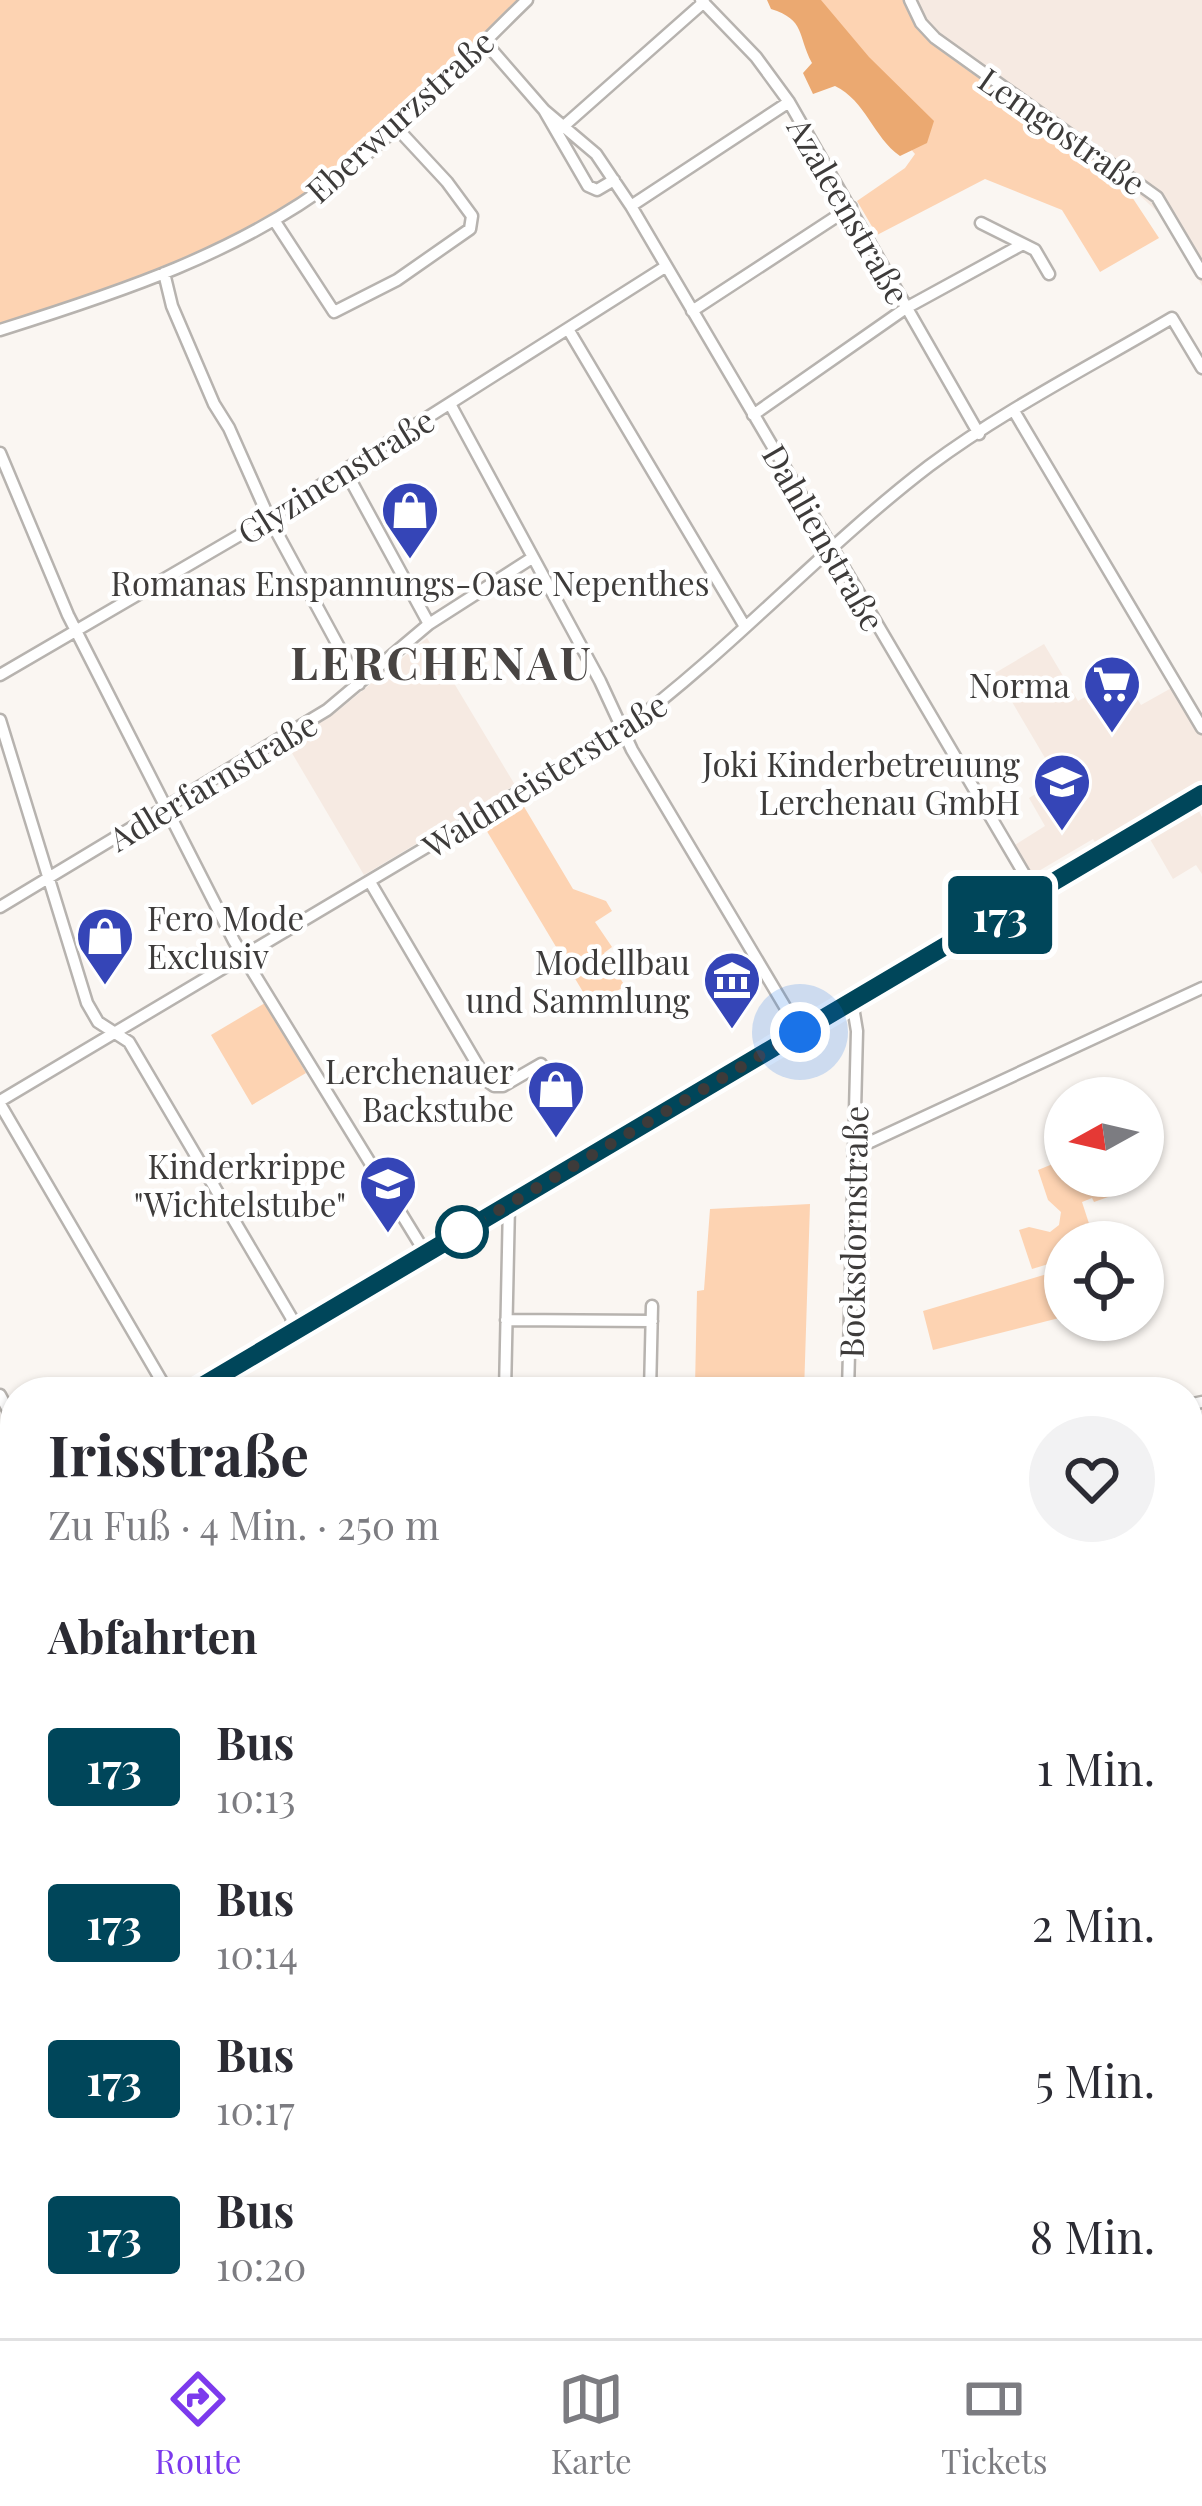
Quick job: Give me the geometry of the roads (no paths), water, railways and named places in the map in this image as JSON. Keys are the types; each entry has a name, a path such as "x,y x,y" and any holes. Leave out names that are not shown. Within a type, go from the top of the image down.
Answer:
{"main road":[{"path":"217,1377 1202,794"}],"street":[{"name":"Eberwurzstraße","path":"0,330 108,298 274,220 343,174 527,0"},
{"name":"Lemgostraße","path":"910,0 935,38 1157,197 1202,273"},
{"name":"Azaleenstraße","path":"702,1 756,56 789,102 979,434"},
{"path":"566,125 702,1"},
{"name":"Dahlienstraße","path":"484,41 544,110 592,190 614,180"},
{"path":"631,206 789,102"},
{"name":"Dahlienstraße","path":"544,110 596,154 631,206 1036,893"},
{"path":"274,220 334,312 397,280 470,229 472,215 395,126"},
{"path":"692,311 851,207"},
{"path":"981,224 1035,250 1049,274"},
{"path":"753,415 906,308 1023,244"},
{"name":"Glyzinenstraße","path":"0,675 268,518 665,267"},
{"path":"164,273 172,306 268,518 359,684"},
{"name":"Waldmeisterstraße","path":"0,1102 623,730 682,686 830,547 933,464 1014,411 1172,318 1202,368"},
{"path":"568,329 744,626"},
{"path":"450,404 623,730 800,1032"},
{"path":"1014,411 1202,728"},
{"path":"0,453 78,631 244,956 425,1254"},
{"path":"345,470 429,624"},
{"name":"Adlerfarnstraße","path":"0,907 327,710 429,624 532,558"},
{"path":"0,720 87,1004 98,1022 129,1042 291,1317 294,1331"},
{"path":"370,882 487,1081 502,1086 541,1064"},
{"path":"854,1150 1202,988"},
{"name":"Bocksdornstraße","path":"848,1377 857,1031 853,1001"},
{"path":"0,1102 159,1377"},
{"path":"505,1377 509,1204"},
{"path":"650,1377 652,1306"},
{"path":"506,1320 652,1322"}],"place":[{"name":"Romanas Enspannungs-Oase Nepenthes","path":"410,561"},
{"name":"Norma","path":"1112,735"},
{"name":"Joki Kinderbetreuung Lerchenau GmbH","path":"1062,833"},
{"name":"Fero Mode Exclusiv","path":"105,987"},
{"name":"Modellbau und Sammlung","path":"732,1031"},
{"name":"Lerchenauer Backstube","path":"556,1140"},
{"name":"Kinderkrippe \"Wichtelstube\"","path":"388,1235"}],"district":[{"name":"LERCHENAU","path":"442,661"}]}
